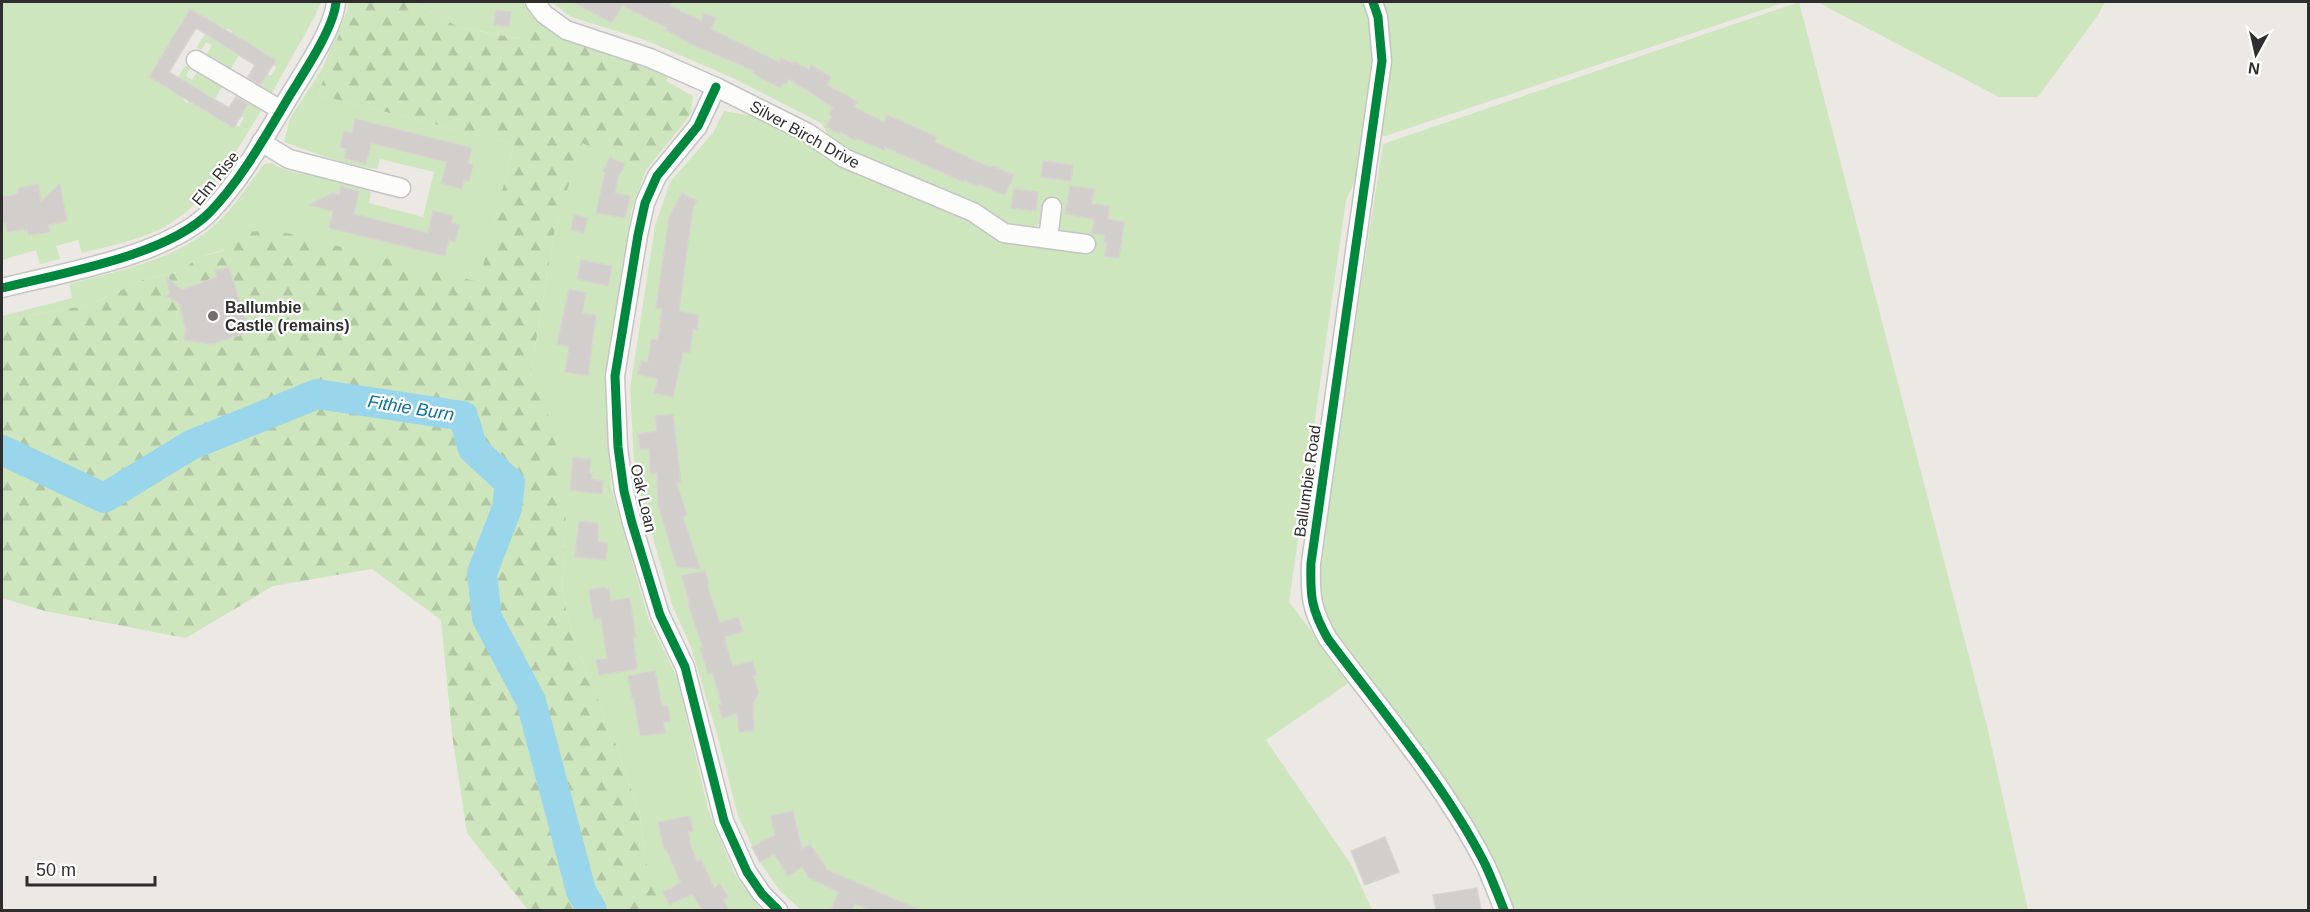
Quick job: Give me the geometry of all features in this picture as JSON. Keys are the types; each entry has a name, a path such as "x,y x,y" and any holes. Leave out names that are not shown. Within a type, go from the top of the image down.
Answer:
{"street":[{"name":"Elm Rise","path":"2,288 136,253 178,236 209,214 230,189 314,56 336,2"},
{"name":"Silver Birch Drive","path":"535,2 544,14 566,30 650,58 716,87 808,133 844,158 973,212 1005,233 1086,244"},
{"name":"Ballumbie Road","path":"1373,2 1378,17 1382,61 1311,563 1310,596 1316,618 1328,639 1420,762 1455,814 1485,864 1504,910"},
{"path":"196,60 281,110"},
{"name":"Oak Loan","path":"716,87 698,126 657,176 645,203 615,376 618,447 624,490 632,523 660,615 685,667 724,821 747,872 762,894 778,910"},
{"name":"Elm Rise","path":"261,142 289,159 401,188"},
{"path":"1048,239 1052,207"}],"green space":[{"path":"2,2 321,2 269,98 259,87 267,74 271,76 276,67 273,65 275,60 231,33 232,31 226,30 191,9 149,77 184,98 183,100 187,103 189,101 233,128 236,125 239,127 244,118 241,116 250,102 264,106 210,188 182,215 148,234 82,253 78,240 56,246 60,259 40,264 36,250 2,260"},
{"path":"348,2 414,2 458,27 521,39 529,7 669,75 666,81 693,96 691,114 646,170 582,143 555,228 530,377 553,425 566,515 562,593 574,640 615,742 640,815 645,859 662,910 528,910 467,833 452,734 441,620 372,569 273,586 186,638 45,611 2,598 2,320 90,305 142,280 179,272 200,257 223,251 238,231 283,232 479,282 514,144 318,95 347,11"},
{"path":"414,2 523,2 529,7 522,39 458,27"},
{"path":"552,2 1786,2 1376,139 1346,200 1289,602 1350,682 1266,740 1352,866 1372,910 801,910 779,890 760,862 738,816 691,647 672,605 641,496 634,459 630,389 655,226 670,182 713,133 724,111 747,115 749,110 828,151 838,164 971,219 1003,239 1084,251 1087,238 1068,235 1059,228 1058,208 1044,207 1042,219 1037,226 1025,230 1000,222 976,205 834,145 821,123 735,79 645,40 571,17"},
{"path":"1799,2 1987,726 2028,910 1514,910 1496,865 1431,758 1333,634 1318,601 1318,564 1383,144"},
{"path":"1817,2 2105,2 2038,97 1999,97"},
{"path":"347,11 318,95 514,144 479,283 283,232 200,257 179,272 142,280 90,305 2,320 2,316 72,298 69,284 152,260 191,242 224,216 264,164 272,163 286,170 357,186 371,192 369,203 423,217 434,172 380,159 377,169 353,165 284,142 290,118 322,69"},
{"path":"205,34 239,55 230,70 206,56 212,45 206,42 201,50 197,47"},
{"path":"185,66 190,68 186,76 192,80 198,71 223,85 215,99 178,77"},
{"path":"582,142 646,170 632,208 605,377 611,487 648,618 677,677 708,809 734,873 761,910 661,909 645,859 640,815 615,742 574,640 562,593 566,515 530,377 555,228"}],"building":[{"path":"573,2 672,2 670,6 701,21 704,13 716,18 711,29 779,62 781,58 809,69 811,65 831,77 827,85 857,101 854,107 884,122 887,115 937,137 934,142 992,168 993,166 1014,175 1005,195 979,184 978,186 965,180 964,182 885,147 884,150 840,132 839,134 826,127 832,116 829,114 833,107 789,79 780,88 753,73 754,71 691,44 666,30 667,28 622,5 612,23"},
{"path":"190,9 276,60 260,85 248,77 255,65 196,28 169,72 229,108 236,97 248,104 234,128 149,77"},
{"path":"496,10 511,12 509,27 494,25"},
{"path":"355,119 472,148 468,163 473,165 469,181 464,180 462,189 441,183 447,162 371,143 366,164 344,158 347,149 340,147 344,131 352,133"},
{"path":"610,157 625,164 618,177 615,193 630,196 625,218 596,213 605,172 603,171"},
{"path":"1043,161 1073,165 1071,181 1041,177"},
{"path":"38,184 41,202 60,184 67,221 48,225 50,232 29,235 27,229 7,232 6,223 2,224 2,197 19,194 18,188"},
{"path":"1070,186 1094,189 1092,204 1109,206 1108,219 1124,222 1119,258 1105,256 1107,243 1104,243 1105,235 1092,234 1094,219 1065,214"},
{"path":"341,187 359,191 354,214 428,233 433,211 453,216 451,223 459,225 455,242 449,240 445,256 329,228 333,211 309,205 332,193 339,195"},
{"path":"1014,189 1038,192 1036,211 1011,208"},
{"path":"682,193 697,201 693,207 679,311 699,315 697,330 693,329 690,353 683,352 673,397 654,393 658,379 638,374 641,361 648,362 651,339 658,340 662,309 656,308 669,217"},
{"path":"574,215 587,218 584,233 571,230"},
{"path":"581,260 612,266 608,286 577,279"},
{"name":"Ballumbie Castle (remains)","path":"229,268 249,332 212,344 184,340 186,330 179,302 166,296 170,294 167,278 182,290 217,277 215,270"},
{"path":"569,289 586,293 582,313 596,315 588,376 565,372 569,347 557,344"},
{"path":"673,414 681,483 676,483 687,515 683,517 700,569 677,567 658,505 657,473 650,473 649,449 640,450 638,434 657,431 655,416"},
{"path":"573,457 591,459 589,473 592,473 591,479 603,481 602,494 570,490"},
{"path":"579,521 598,523 598,542 608,543 606,560 575,557"},
{"path":"705,571 709,584 707,585 720,623 738,617 743,631 724,637 733,667 752,661 757,675 753,676 759,693 753,703 754,731 739,732 737,713 723,718 718,705 722,704 712,672 708,674 700,648 703,647 681,575"},
{"path":"605,587 609,589 611,601 630,598 636,637 633,637 637,669 599,675 596,660 607,658 601,618 594,619 589,590"},
{"path":"655,671 662,706 668,706 670,721 663,722 665,733 640,736 628,676"},
{"path":"793,811 802,849 810,844 827,870 920,910 869,910 855,904 852,910 831,910 839,892 809,878 802,867 788,876 774,854 760,862 752,847 775,835 771,816"},
{"path":"690,816 693,831 688,832 691,847 697,861 701,860 714,888 720,884 728,897 723,900 729,910 702,910 692,894 669,905 663,892 681,883 664,849 658,822"},
{"path":"1385,837 1399,872 1365,885 1351,851"},
{"path":"1477,888 1481,910 1436,910 1433,895"}],"waterway":[{"name":"Fithie Burn","path":"2,450 104,498 191,445 317,394 463,416 473,449 510,483 507,508 482,573 487,618 531,701 581,891 592,910"}],"cycle path":[{"path":"2,288 82,269 141,251 168,240 191,227 210,212 243,171 263,141 324,37 336,2"},
{"path":"1373,2 1378,17 1382,61 1311,563 1311,594 1318,619 1328,639 1432,777 1469,835 1485,864 1504,910"},
{"path":"716,87 698,126 657,176 645,203 615,376 618,447 624,491 632,523 660,615 685,667 724,821 747,872 762,894 778,910"}],"place":[{"name":"Ballumbie Castle (remains)","path":"213,316"}]}
